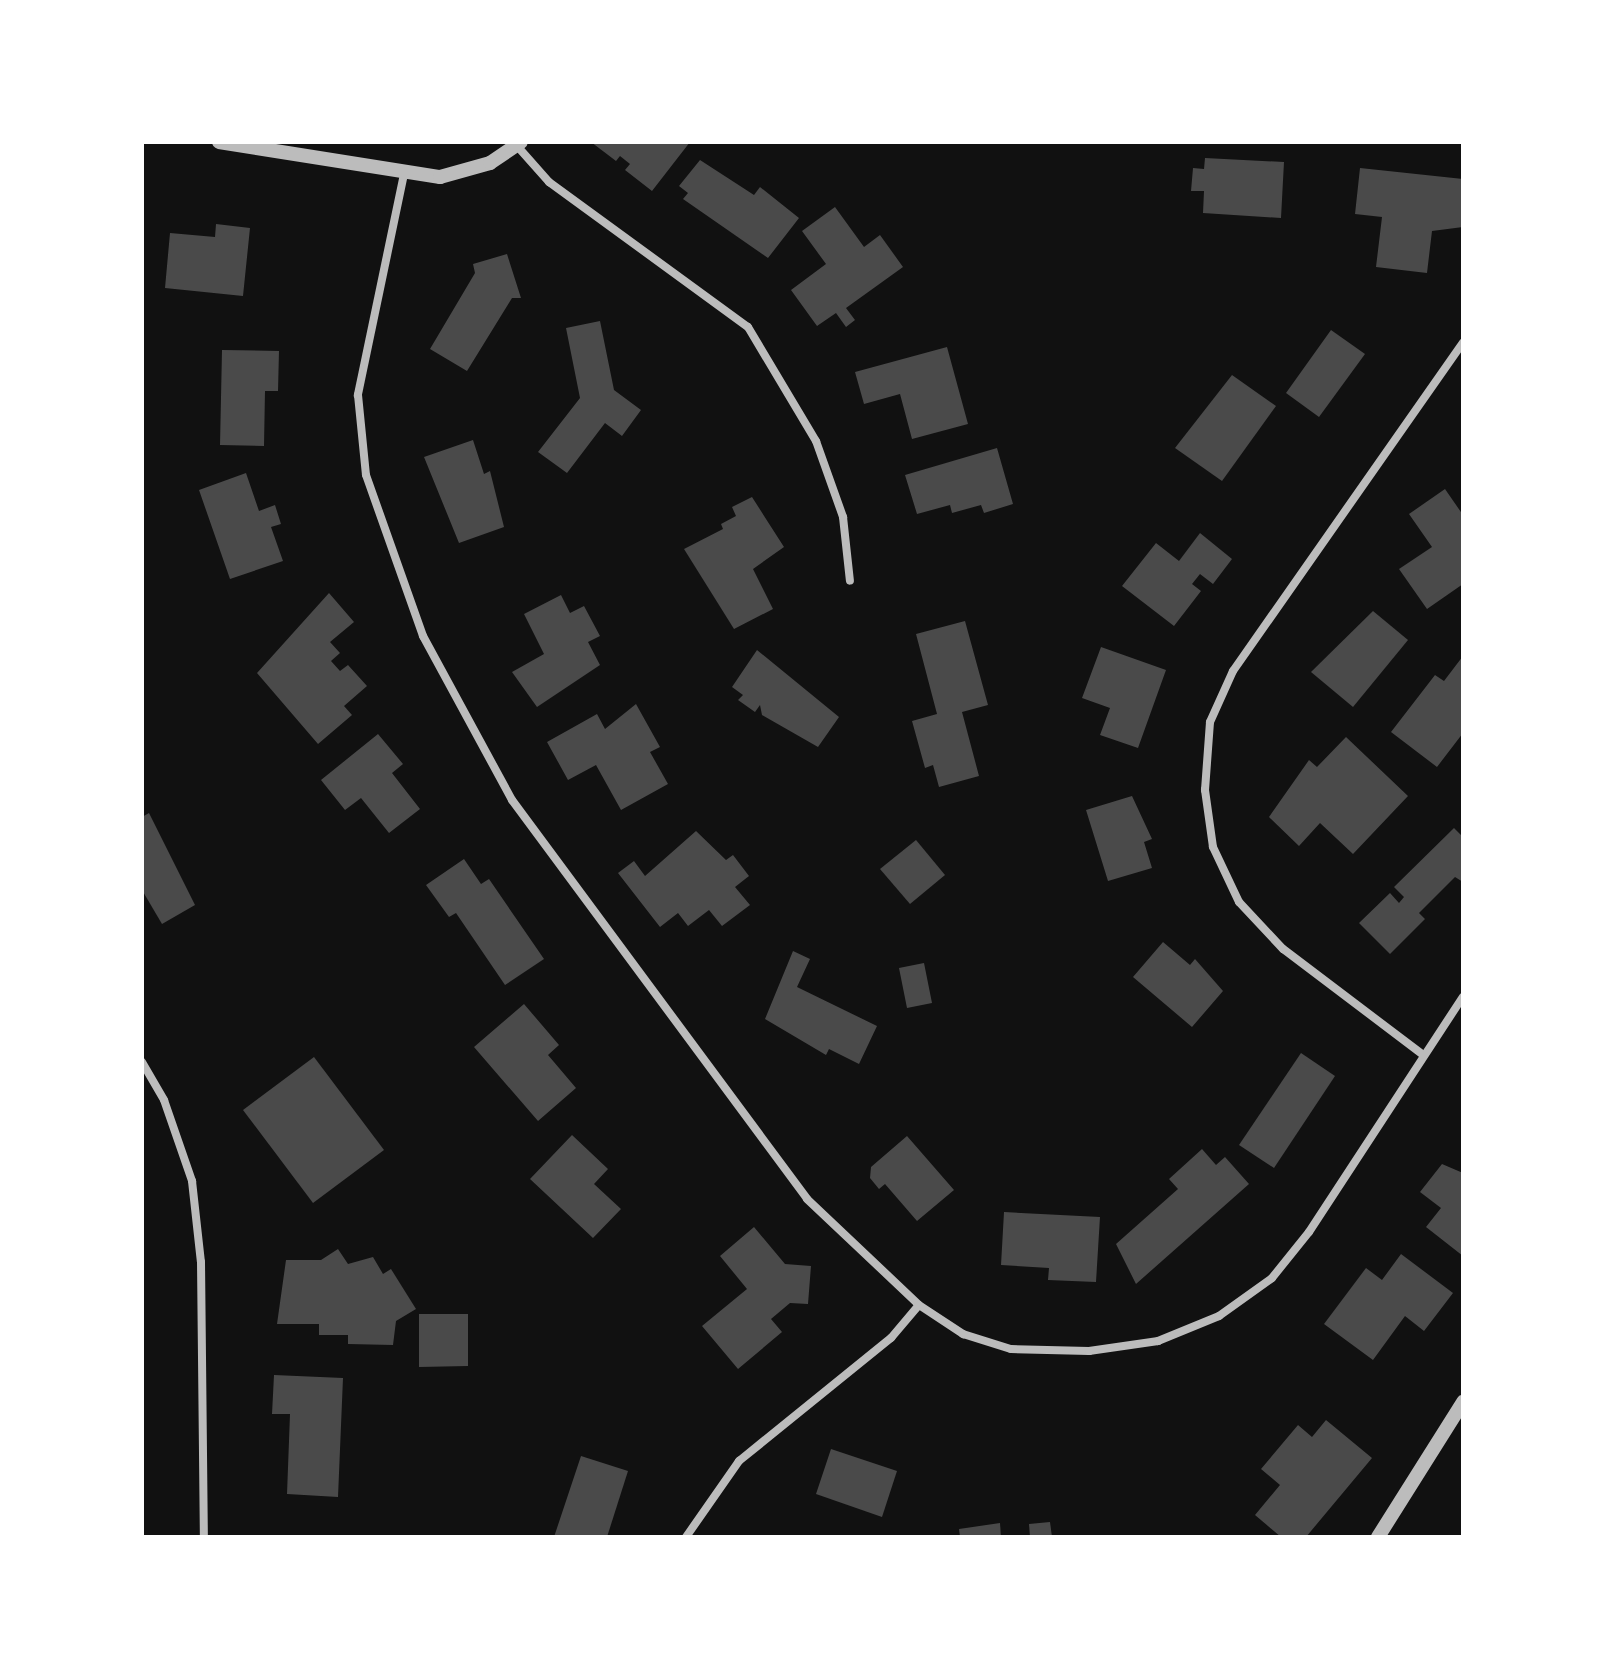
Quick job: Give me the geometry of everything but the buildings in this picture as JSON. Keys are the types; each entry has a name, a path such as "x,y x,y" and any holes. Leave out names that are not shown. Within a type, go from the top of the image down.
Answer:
{"street":[{"path":"219,142 404,174 469,170 520,144 549,182 748,327 816,441 843,517 850,581"},
{"path":"404,174 358,395 366,475 423,636 512,800 807,1199 919,1305 963,1334 1011,1349 1089,1351 1158,1341 1219,1316 1272,1278 1309,1232 1422,1054 1463,997"},
{"path":"1422,1054 1283,949 1239,902 1213,847 1205,790 1210,722 1233,671 1463,343"},
{"path":"142,1062 164,1100 192,1181 201,1262 204,1537"},
{"path":"686,1537 739,1461 891,1338 919,1305"},
{"path":"1378,1537 1463,1402"}]}
